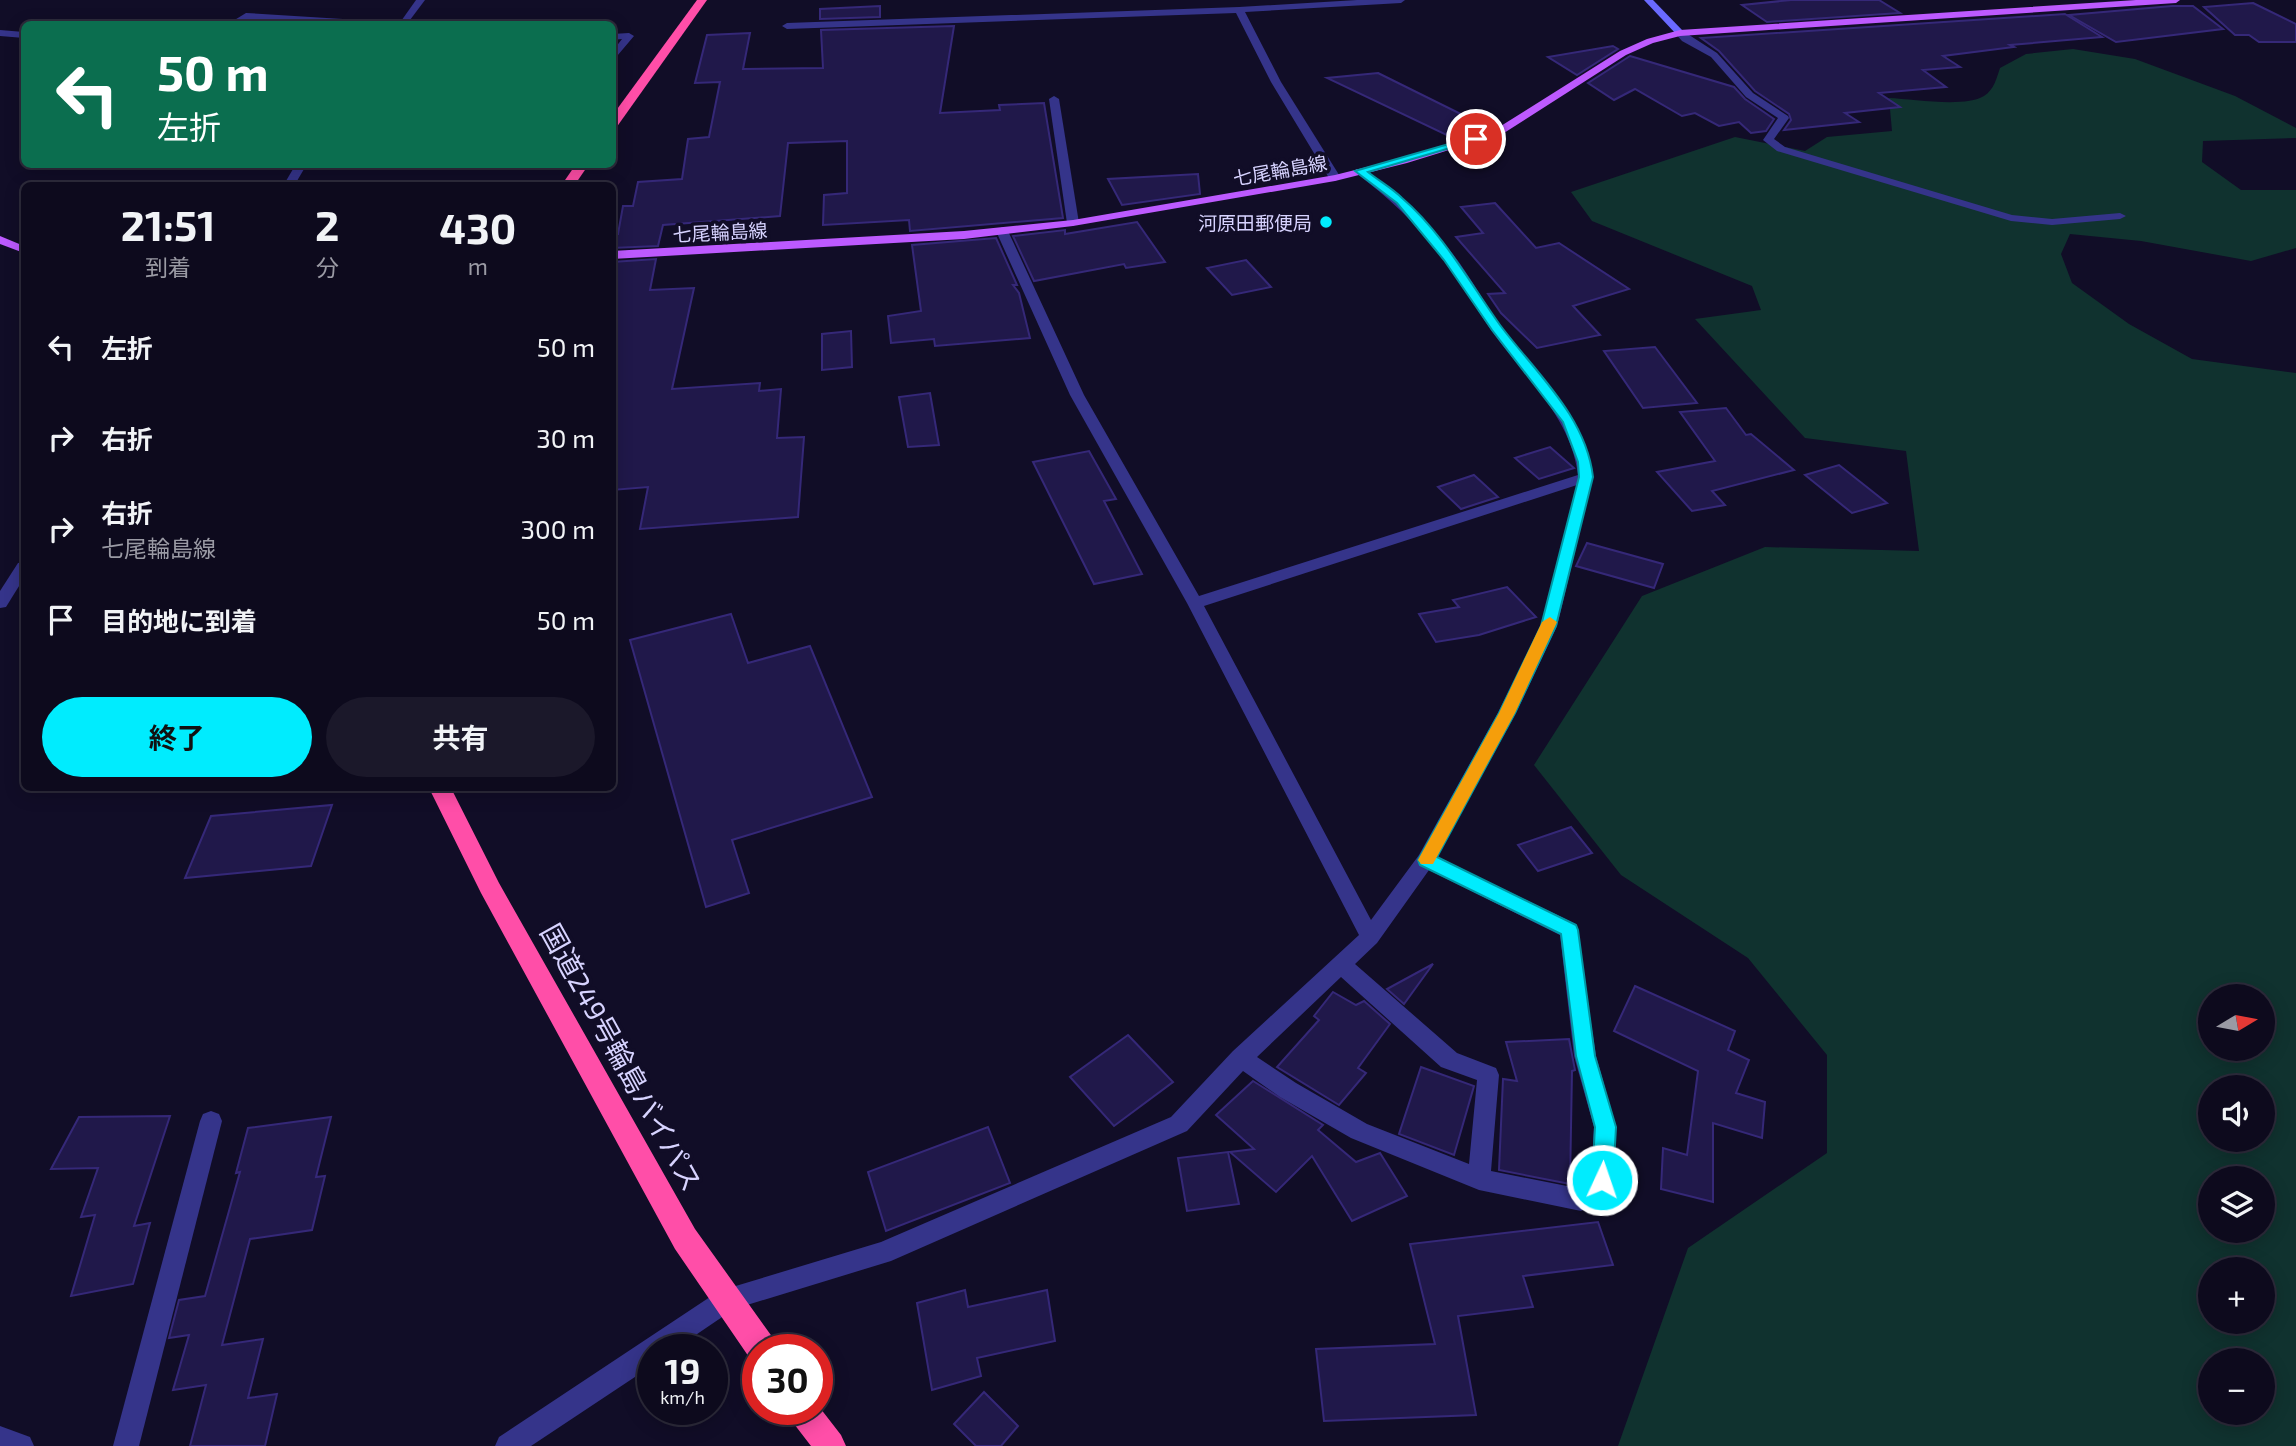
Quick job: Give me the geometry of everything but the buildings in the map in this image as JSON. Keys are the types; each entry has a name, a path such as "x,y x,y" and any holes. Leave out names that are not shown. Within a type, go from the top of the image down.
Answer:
{"highway":[{"path":"616,119 702,0"},
{"name":"国道249号輪島バイパス","path":"441,791 489,887 685,1239 752,1334"},
{"path":"814,1425 830,1446"}],"main road":[{"name":"七尾輪島線","path":"616,255 911,240 1002,231 1073,223 1335,178 1403,162 1500,131 1623,53 1650,41 1680,33 2110,2 2176,0"},
{"path":"0,240 21,249"}],"street":[{"path":"405,21 421,0"},
{"path":"787,26 1239,10 1401,0"},
{"path":"1648,0 1687,41 1705,49 1720,61 1757,101 1777,111 1784,118 1768,140 1781,149 2011,218 2052,222 2120,216"},
{"path":"1239,10 1276,82 1335,178"},
{"path":"238,21 246,16 327,21"},
{"path":"0,33 21,35"},
{"path":"616,37 629,37 616,54"},
{"path":"1054,99 1073,223"},
{"path":"676,1334 728,1299 883,1253 1179,1124 1241,1058 1370,937 1426,860 1507,713 1549,626 1586,477 1584,462 1569,422 1496,328 1448,257 1400,201 1360,171"},
{"path":"1002,231 1077,395 1195,603 1370,937"},
{"path":"1195,603 1586,477"},
{"path":"0,603 21,572"},
{"path":"1241,1058 1288,1090 1359,1132 1479,1179 1581,1200 1602,1180 1605,1127 1585,1056 1569,930 1426,860"},
{"path":"1342,965 1449,1060 1488,1075 1479,1179"},
{"path":"127,1446 211,1121"},
{"path":"508,1446 637,1360"},
{"path":"0,1440 21,1446"}],"green space":[{"path":"2073,49 2135,59 2235,96 2296,128 2296,138 2203,141 2202,162 2241,190 2296,190 2296,248 2251,261 2141,241 2070,234 2061,254 2072,283 2129,324 2192,359 2296,373 2296,1446 1618,1446 1688,1248 1827,1153 1827,1055 1748,958 1621,875 1534,765 1642,596 1765,547 1919,551 1906,451 1805,438 1695,319 1761,310 1752,286 1592,221 1571,192 1735,137 1805,151 1827,137 1892,131 1889,98 1952,102 1975,100 1990,90 2000,68 2026,54"}],"slow traffic":[{"path":"1427,860 1507,713 1550,622"}],"place":[{"name":"河原田郵便局","path":"1326,222"}],"route":[{"path":"1476,139 1403,162 1360,171 1400,201 1448,257 1496,328 1569,422 1584,462 1586,477 1549,626 1507,713 1426,860 1569,930 1585,1056 1605,1127 1602,1180"}]}
